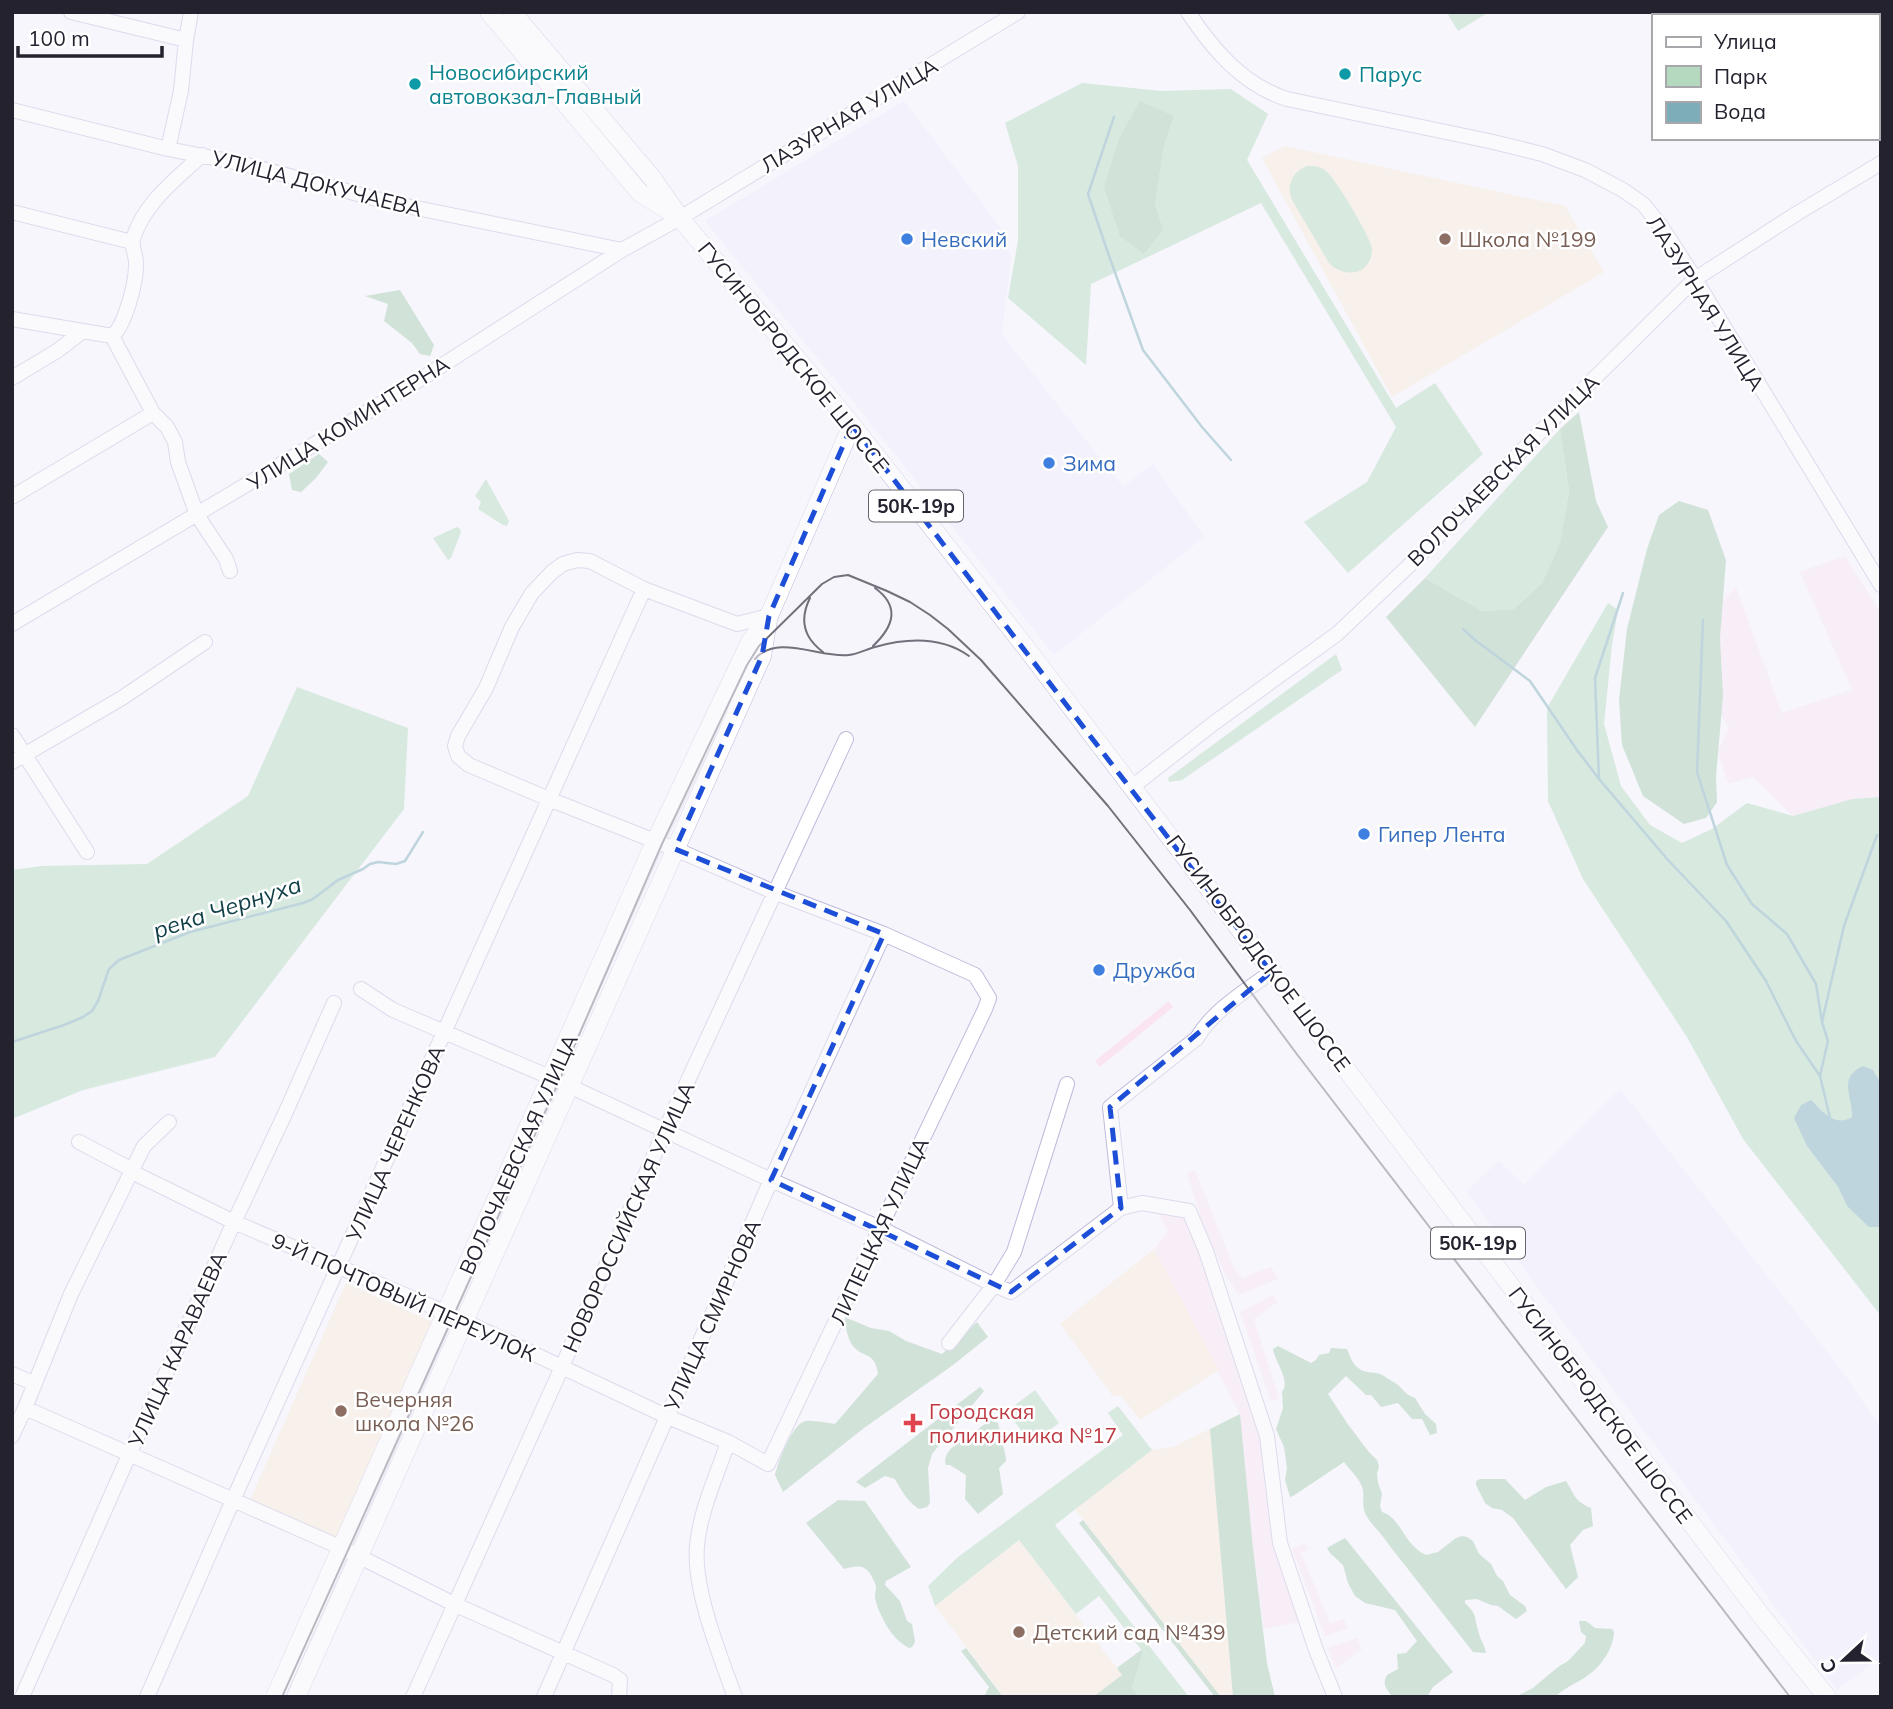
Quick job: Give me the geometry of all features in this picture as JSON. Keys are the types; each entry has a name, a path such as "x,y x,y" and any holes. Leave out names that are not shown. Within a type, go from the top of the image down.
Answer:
{"main road":[{"name":"ГУСИНОБРОДСКОЕ ШОССЕ","path":"489,12 640,193 680,218"},
{"name":"ГУСИНОБРОДСКОЕ ШОССЕ","path":"512,12 653,179 680,218 852,425 1030,653 1752,1604 1827,1697"},
{"name":"ВОЛОЧАЕВСКАЯ УЛИЦА","path":"275,1697 656,842 750,642 769,616 852,425"},
{"name":"ВОЛОЧАЕВСКАЯ УЛИЦА","path":"296,1697 762,656 769,616"}],"street":[{"path":"71,12 186,40"},
{"path":"169,149 181,91 191,12"},
{"name":"ЛАЗУРНАЯ УЛИЦА","path":"680,218 1018,12"},
{"name":"ЛАЗУРНАЯ УЛИЦА","path":"1188,12 1203,35 1239,74 1269,93 1542,154 1585,170 1643,204 1661,226 1695,279 1881,585"},
{"name":"УЛИЦА ДОКУЧАЕВА","path":"12,110 169,149 244,164 392,203 622,250"},
{"path":"12,319 112,336 118,332 133,286 137,263 132,242 143,215 162,192 202,155"},
{"name":"ВОЛОЧАЕВСКАЯ УЛИЦА","path":"1132,787 1336,634 1417,558 1695,279 1881,163"},
{"path":"12,212 132,242"},
{"name":"УЛИЦА КОМИНТЕРНА","path":"12,624 197,515 424,377 622,250 680,218"},
{"path":"12,378 57,351 82,332"},
{"path":"112,336 153,413 167,427 175,442 178,462 197,515 226,559 230,571"},
{"path":"12,497 153,413"},
{"path":"769,616 737,624 644,589 590,561 578,560 563,564 532,593 512,627 486,688 458,737 455,746 458,756 469,765 549,799 884,934"},
{"name":"УЛИЦА ЧЕРЕНКОВА","path":"147,1697 233,1500 644,589"},
{"path":"19,759 122,698 205,642"},
{"path":"12,735 19,759 87,852"},
{"name":"НОВОРОССИЙСКАЯ УЛИЦА","path":"413,1697 562,1367 665,1130 846,739"},
{"name":"ЛИПЕЦКАЯ УЛИЦА","path":"768,1464 989,998 975,975 884,934"},
{"name":"УЛИЦА СМИРНОВА","path":"544,1697 771,1180 884,934"},
{"path":"1122,1208 1110,1107 1198,1038 1204,1027 1233,1001 1272,972"},
{"path":"361,989 393,1010 570,1086 880,1228 1011,1292 1122,1208 1142,1203 1189,1211 1206,1251 1267,1436 1280,1543 1335,1697"},
{"name":"УЛИЦА КАРАВАЕВА","path":"22,1694 334,1003"},
{"path":"949,1343 994,1285 1014,1252 1067,1084"},
{"path":"12,1436 26,1408 71,1294 144,1146 169,1122"},
{"name":"9-Й ПОЧТОВЫЙ ПЕРЕУЛОК","path":"79,1142 132,1172 234,1222 447,1313 668,1417 728,1442 768,1464"},
{"path":"12,1374 35,1384"},
{"path":"26,1408 342,1548 456,1605 613,1675 620,1680 619,1697"},
{"path":"728,1442 703,1515 696,1546 698,1575 706,1609 735,1697"}],"highlighted area":[{"path":"852,425 1271,972 1110,1107 1121,1208 1011,1292 771,1180 884,934 675,849 762,656 769,616"}],"shaded area":[{"path":"904,101 1000,227 1011,256 1002,335 1123,487 1153,464 1204,537 1054,655 856,405 705,221"},
{"name":"Школа №199","path":"1285,146 1565,206 1604,272 1392,397 1262,158"},
{"path":"1845,556 1881,613 1881,797 1852,799 1793,816 1753,777 1728,784 1718,752 1729,727 1721,715 1723,696 1720,638 1723,601 1736,587 1782,713 1852,690 1800,572"},
{"path":"1169,1001 1173,1007 1100,1067 1095,1061"},
{"path":"1620,1089 1842,1371 1881,1429 1881,1657 1837,1690 1466,1191 1499,1161 1524,1185"},
{"path":"1195,1170 1234,1268 1242,1278 1271,1267 1278,1279 1239,1295 1225,1274 1201,1218 1187,1173"},
{"path":"1157,1210 1185,1213 1259,1420 1264,1484 1274,1541 1299,1622 1264,1629 1252,1541 1240,1414 1154,1249 1168,1231"},
{"path":"1154,1249 1219,1370 1140,1420 1121,1396 1112,1395 1060,1324"},
{"name":"Вечерняя школа №26","path":"346,1283 432,1322 336,1538 250,1500"},
{"path":"1273,1295 1277,1302 1254,1319 1279,1399 1271,1401 1240,1312"},
{"path":"1210,1429 1233,1697 1221,1697 1075,1509 1152,1450 1173,1447"},
{"path":"1019,1540 1122,1675 1093,1697 1004,1697 935,1606"},
{"path":"1305,1543 1308,1550 1301,1553 1330,1623 1344,1619 1347,1629 1325,1636 1292,1549"},
{"path":"1357,1638 1362,1649 1336,1668 1327,1648"}],"green space":[{"path":"1453,12 1489,12 1458,31 1448,15"},
{"path":"1082,83 1162,91 1231,89 1268,114 1247,160 1396,408 1435,383 1483,454 1348,573 1304,522 1367,482 1396,427 1261,203 1091,284 1086,365 1008,298 1018,240 1018,166 1005,123","holes":["1140,102 1174,116 1164,146 1155,205"]},
{"path":"1140,101 1174,116 1164,146 1155,205 1163,230 1144,254 1120,236 1104,187 1119,139"},
{"path":"1307,166 1320,167 1327,172 1360,221 1372,248 1368,264 1363,269 1350,273 1329,263 1292,200 1290,184 1297,172"},
{"path":"400,290 434,345 430,356 420,354 412,343 384,321 388,304 365,296"},
{"path":"1579,412 1596,501 1608,527 1475,727 1386,617 1425,578 1482,611 1514,609 1542,583 1560,543 1569,491 1560,429"},
{"path":"1560,429 1569,491 1560,543 1542,583 1514,609 1482,611 1425,578"},
{"path":"319,454 328,462 316,478 301,492 292,490 289,474"},
{"path":"486,479 509,521 507,526 478,509 481,502 475,496"},
{"path":"1679,501 1708,510 1726,560 1720,638 1723,696 1716,776 1717,802 1706,818 1684,824 1643,796 1622,745 1619,700 1627,629 1647,549 1659,515"},
{"path":"457,527 461,532 448,560 433,538"},
{"path":"1608,603 1618,610 1604,724 1621,786 1650,825 1682,843 1712,829 1747,803 1793,816 1852,799 1881,797 1881,1083 1873,1070 1850,1097 1852,1117 1839,1121 1807,1146 1838,1187 1847,1206 1881,1229 1881,1316 1743,1139 1687,1037 1583,879 1548,801 1547,708"},
{"path":"1336,654 1342,670 1182,780 1169,782 1168,778"},
{"path":"297,687 408,728 404,809 215,1057 83,1090 12,1119 12,870 42,866 147,864 248,796"},
{"path":"845,1319 871,1328 889,1331 906,1341 942,1354 977,1322 988,1337 864,1428 783,1492 775,1475 796,1428 806,1421 835,1424 878,1374 872,1358 857,1350 851,1343"},
{"path":"1278,1346 1311,1363 1319,1355 1329,1353 1331,1348 1347,1349 1358,1368 1381,1374 1398,1385 1415,1398 1425,1414 1436,1424 1437,1433 1430,1435 1422,1419 1412,1419 1398,1403 1381,1407 1371,1395 1366,1395 1346,1376 1328,1394 1377,1460 1382,1512 1394,1520 1412,1545 1426,1555 1438,1552 1456,1538 1467,1537 1473,1541 1479,1554 1491,1564 1510,1595 1525,1606 1527,1611 1516,1619 1498,1606 1477,1599 1465,1600 1474,1615 1486,1653 1473,1652 1369,1520 1364,1510 1362,1486 1344,1462 1290,1497 1285,1480 1287,1468 1284,1447 1276,1429 1283,1408 1282,1392 1285,1382 1273,1349"},
{"path":"980,1387 984,1391 932,1454 928,1468 930,1503 927,1507 919,1509 915,1506 895,1479 885,1476 865,1488 856,1482"},
{"path":"1035,1390 1059,1423 1031,1444 1007,1411"},
{"path":"1118,1406 1152,1450 1055,1525 1189,1697 1138,1697 1132,1688 1143,1652 1099,1596 1076,1614 1019,1540 935,1606 928,1586 958,1557 1123,1435 1108,1413"},
{"path":"1240,1414 1267,1663 1275,1697 1233,1697 1210,1429"},
{"path":"991,1421 998,1423 1006,1458 999,1468 1003,1494 978,1514 965,1499 966,1475 946,1465 945,1461 954,1446 960,1442 963,1445"},
{"path":"1505,1479 1525,1500 1546,1487 1566,1481 1578,1500 1591,1508 1593,1526 1583,1530 1570,1545 1578,1577 1566,1589 1513,1518 1485,1503 1476,1485 1476,1481"},
{"path":"838,1500 865,1501 911,1567 886,1581 885,1585 900,1601 907,1621 912,1624 915,1641 910,1648 898,1640 883,1620 875,1598 876,1584 866,1569 844,1569 806,1523"},
{"path":"1083,1520 1221,1697 1215,1697 1079,1523"},
{"path":"1345,1538 1453,1672 1433,1687 1427,1697 1392,1697 1386,1687 1387,1675 1398,1669 1397,1654 1406,1653 1417,1641 1395,1610 1365,1603 1355,1596 1343,1565 1327,1548"},
{"path":"1579,1621 1586,1621 1595,1628 1612,1629 1614,1632 1608,1653 1600,1664 1590,1674 1555,1697 1515,1697 1533,1688 1568,1661 1585,1643 1586,1636 1581,1632"},
{"path":"966,1648 1003,1697 984,1697 989,1687 961,1651"},
{"path":"1141,1650 1143,1652 1132,1688 1137,1695 1093,1697 1122,1675 1117,1668"}],"water":[{"path":"1863,1066 1873,1070 1881,1083 1881,1229 1869,1227 1847,1206 1838,1187 1807,1146 1794,1118 1801,1105 1811,1100 1834,1119 1840,1121 1852,1117 1848,1082 1850,1076"}],"waterway":[{"path":"1114,117 1088,194 1108,253 1143,350 1231,460"},
{"path":"1623,593 1595,678 1599,779 1668,860 1726,921 1766,981 1796,1041 1820,1076"},
{"path":"1703,620 1697,772 1727,865 1752,904 1787,934 1816,984 1822,1022"},
{"path":"1463,629 1530,681 1599,779"},
{"name":"река Чернуха","path":"12,1042 64,1025 92,1011 109,969 119,960 190,932 303,903 313,899 338,880 370,864 396,864 405,861 423,832"},
{"path":"1830,1118 1820,1076 1828,1041 1822,1022 1844,926 1877,835"}],"tram line":[{"path":"282,1697 559,1081 662,844 747,665 759,646 822,584 834,577 848,575 910,602 948,629 981,660 1108,806 1790,1697"},
{"path":"873,646 885,632 891,617 888,602 875,588"},
{"path":"810,598 805,614 805,628 811,641 823,652"},
{"path":"755,659 775,648 787,647 849,655 887,644 911,641 947,645 969,656"}],"place":[{"name":"Парус","path":"1345,74"},
{"name":"Новосибирский автовокзал-Главный","path":"415,84"},
{"name":"Невский","path":"907,239"},
{"name":"Школа №199","path":"1445,239"},
{"name":"Зима","path":"1049,463"},
{"name":"Гипер Лента","path":"1364,834"},
{"name":"Дружба","path":"1099,970"},
{"name":"Вечерняя школа №26","path":"341,1411"},
{"name":"Городская поликлиника №17","path":"913,1423"},
{"name":"Детский сад №439","path":"1019,1632"}]}
